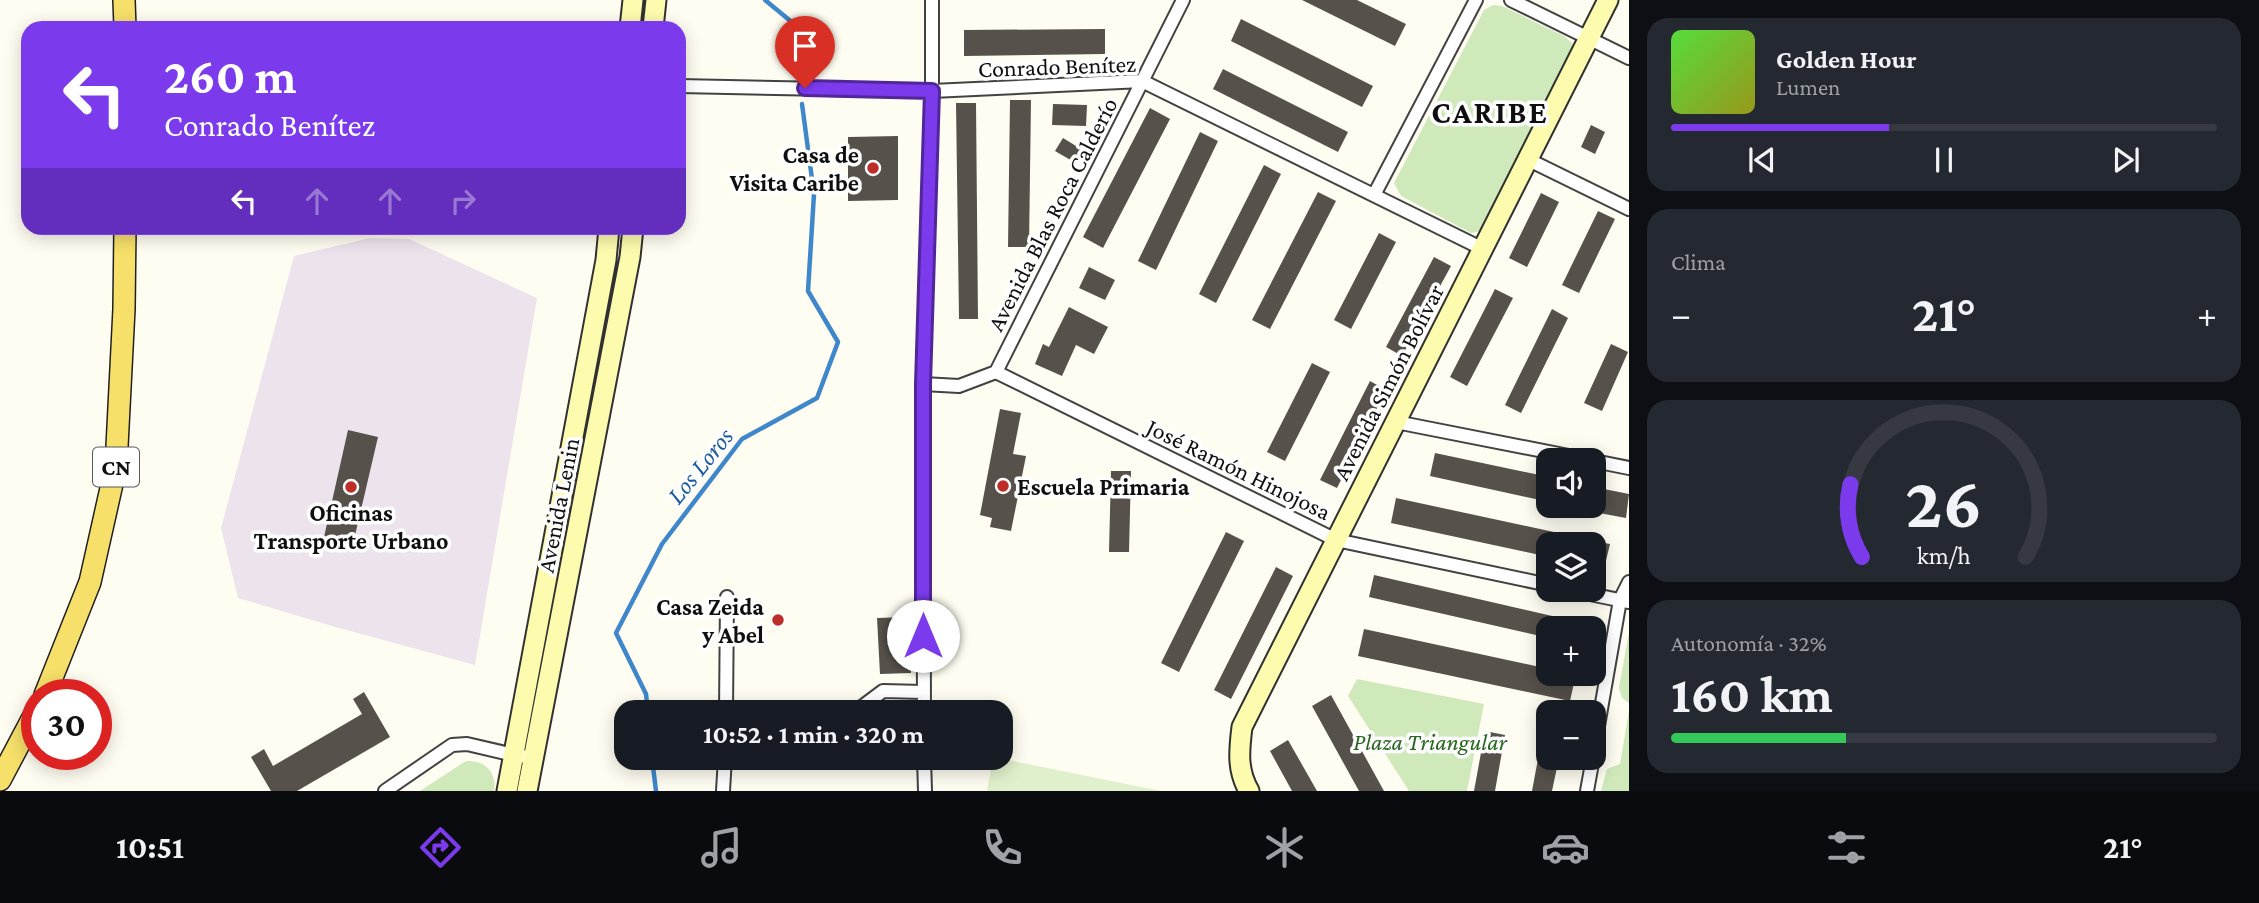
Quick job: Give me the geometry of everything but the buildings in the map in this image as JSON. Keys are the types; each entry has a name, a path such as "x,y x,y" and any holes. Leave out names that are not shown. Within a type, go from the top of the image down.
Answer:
{"main road":[{"path":"124,0 125,21"},
{"path":"631,21 633,0"},
{"path":"654,21 656,0"},
{"name":"Avenida Simón Bolívar","path":"1249,791 1242,778 1238,756 1242,727 1608,0"},
{"name":"CN","path":"51,679 90,582 116,467 125,235"},
{"name":"Avenida Lenin","path":"507,791 606,260 608,235"},
{"name":"Avenida Lenin","path":"527,791 632,235"},
{"path":"0,780 21,740"}],"street":[{"path":"923,700 923,384 932,91 932,0"},
{"name":"Avenida Blas Roca Calderío","path":"996,372 1183,0"},
{"path":"1374,195 1476,0"},
{"path":"1511,0 1629,58"},
{"name":"Conrado Benítez","path":"686,86 932,91 1142,81 1483,249"},
{"path":"1529,160 1629,209"},
{"path":"923,384 959,386 996,372"},
{"name":"José Ramón Hinojosa","path":"996,372 1336,540 1536,582"},
{"path":"1396,422 1536,450"},
{"path":"1606,463 1629,468"},
{"path":"1604,700 1629,582"},
{"path":"726,700 727,597"},
{"path":"1606,597 1625,601"},
{"path":"871,700 883,691 923,692"},
{"path":"385,791 452,745 467,744 534,758"},
{"path":"723,791 724,770"},
{"path":"924,770 925,791"},
{"path":"1587,791 1591,770"}],"shaded area":[{"path":"370,238 409,239 537,298 475,665 238,598 221,528 294,256"}],"green space":[{"path":"1493,5 1502,6 1564,36 1572,43 1573,48 1481,231 1471,233 1401,196 1394,183 1484,10"},
{"path":"1629,632 1629,703 1622,698 1619,688"},
{"name":"Plaza Triangular","path":"1357,679 1484,704 1467,791 1409,791 1348,696"},
{"path":"1629,711 1629,791 1601,791 1607,769 1620,764"},
{"path":"466,761 473,761 488,768 494,778 494,791 420,791"},
{"path":"1013,761 1161,791 987,791 991,770 1013,770"}],"waterway":[{"path":"765,0 799,28 801,69"},
{"name":"Los Loros","path":"647,700 616,633 662,544 742,439 817,398 838,342 808,291 814,194 802,104"},
{"name":"Los Loros","path":"653,770 656,791"}],"place":[{"name":"Casa de Visita Caribe","path":"873,168"},
{"name":"Escuela Primaria","path":"1003,486"},
{"name":"Oficinas Transporte Urbano","path":"351,487"},
{"name":"Casa Zeida y Abel","path":"778,620"}],"district":[{"name":"CARIBE","path":"1490,112"}],"route":[{"path":"805,88 932,91 923,384 923,636"}]}
